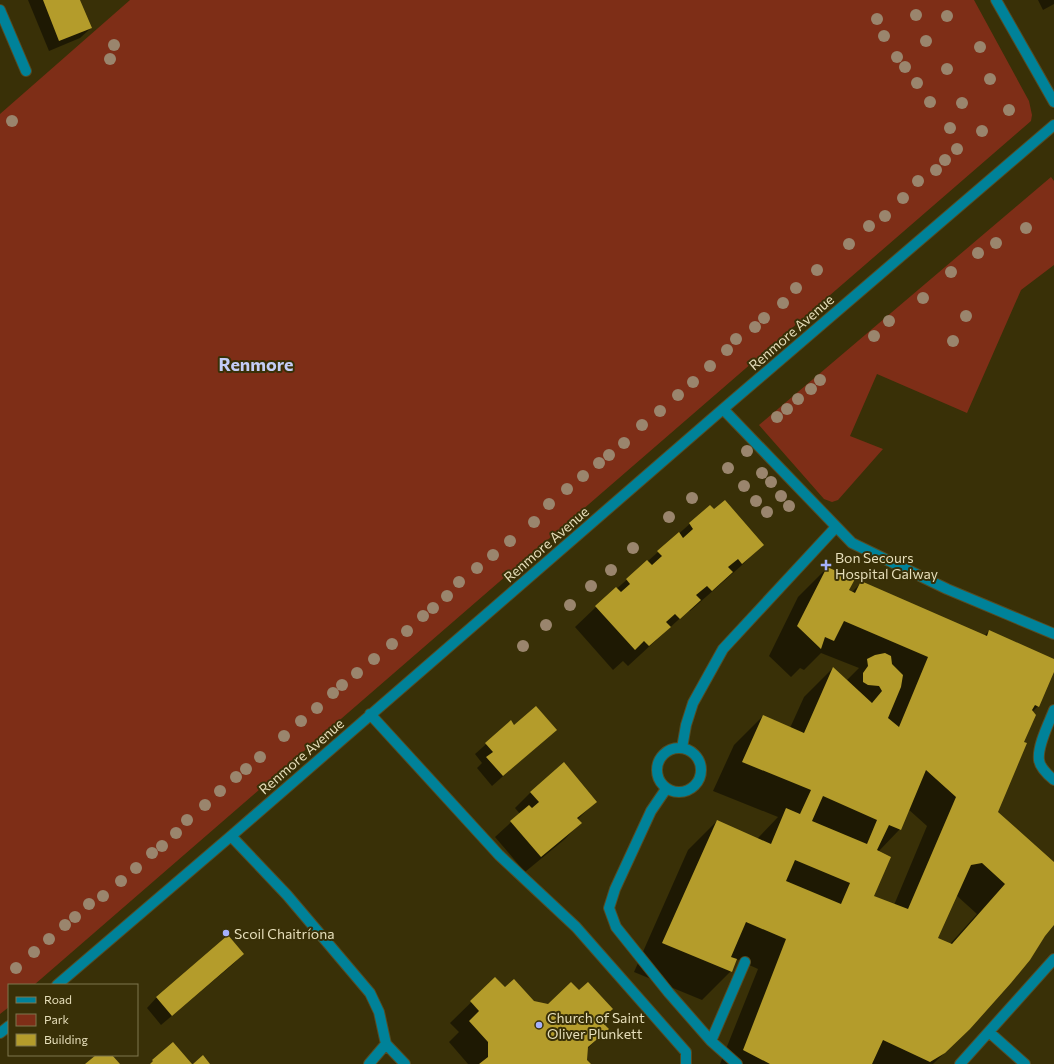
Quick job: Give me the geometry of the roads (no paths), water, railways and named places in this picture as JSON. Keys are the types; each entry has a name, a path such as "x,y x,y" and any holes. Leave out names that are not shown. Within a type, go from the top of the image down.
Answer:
{"street":[{"path":"996,0 1054,102"},
{"path":"0,10 26,71"},
{"name":"Renmore Avenue","path":"58,984 1054,125"},
{"path":"723,409 852,543 947,589 1054,634"},
{"path":"682,748 686,725 694,703 723,650 836,527"},
{"path":"1054,710 1042,741 1039,760 1046,773 1054,780"},
{"path":"370,714 499,855 576,927 686,1052 686,1064"},
{"path":"682,748 692,752 699,759 702,770 699,782 690,790 680,792 666,789 661,783 657,773 657,765 662,756 668,751 682,748"},
{"path":"666,789 651,810 614,889 609,908 616,927 669,993 711,1041 737,1064"},
{"path":"231,836 287,895 370,993 379,1012 386,1044 405,1064"},
{"path":"960,1064 1054,959"},
{"path":"711,1041 746,962"},
{"path":"0,1034 8,1027"},
{"path":"989,1032 1025,1064"},
{"path":"369,1064 386,1044"}],"place":[{"name":"Bon Secours Hospital Galway","path":"826,565"},
{"name":"Scoil Chaitríona","path":"226,933"},
{"name":"Church of Saint Oliver Plunkett","path":"539,1025"}],"district":[{"name":"Renmore","path":"256,364"}]}
